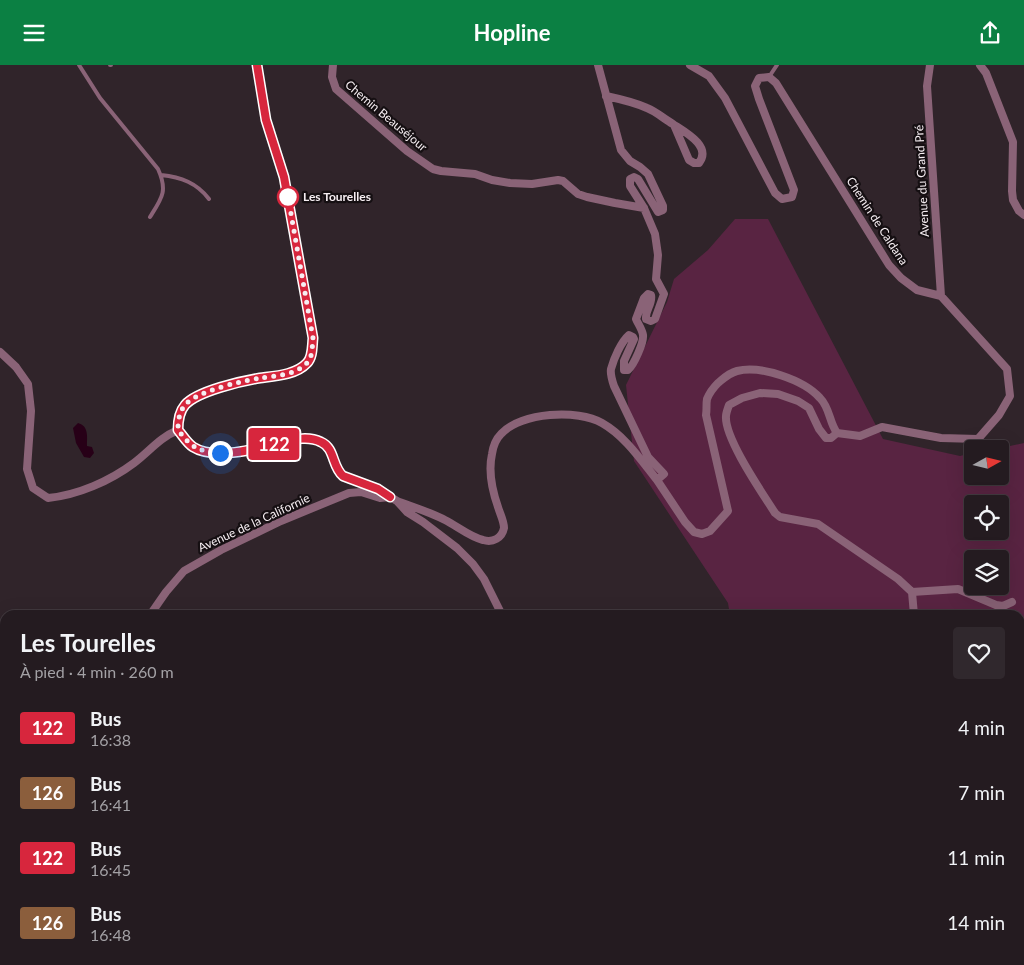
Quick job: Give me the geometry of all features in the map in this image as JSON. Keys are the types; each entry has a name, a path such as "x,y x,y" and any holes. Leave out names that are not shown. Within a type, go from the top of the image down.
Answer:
{"street":[{"path":"257,65 266,120 284,177 313,338 311,357 302,368 287,373 222,386 201,395 185,404 180,414 178,430 194,448 206,452 220,453 298,439 318,440 328,447 339,473 378,489 457,548 473,564 484,579 500,610"},
{"name":"Chemin Beauséjour","path":"333,65 332,77 336,89 407,151 433,169 475,173 492,180 510,183 532,184 558,180 563,181 578,194 587,197 644,208"},
{"path":"598,65 621,150 630,161 644,170 663,206 662,210 658,212 638,179 632,178 629,181 630,186 644,208 657,244 656,279 663,290 664,296 655,319 651,321 646,319 646,316 652,302 651,295 648,294 644,298 636,319 643,335 633,363 628,370 624,370 624,361 634,339 630,335 623,341 611,374 614,386 648,457 664,474 657,480"},
{"path":"690,65 710,76 725,98 775,193 782,199 792,197 794,190 755,86 759,78 769,77"},
{"name":"Avenue du Grand Pré","path":"930,65 927,86 941,296"},
{"path":"980,65 986,73 1013,142 1013,200 1019,211 1024,215"},
{"name":"Chemin de Caldana","path":"769,77 776,83 889,265 901,278 917,290 941,296"},
{"path":"606,96 646,107 674,125 684,129 693,137 703,152 699,163 689,160 674,125"},
{"path":"836,433 860,436 882,427 941,438 978,439 999,415 1010,396 1007,369 941,296"},
{"path":"0,352 16,367 28,384 31,411 27,469 33,488 48,498 67,496 102,481 134,463 165,435 178,430"},
{"path":"393,499 443,519 483,540 499,538 503,534 504,529 492,485 490,470 495,445 500,435 512,426 548,415 585,416 603,424 627,444 657,480 685,522 694,531 702,534 710,531 728,511 706,415 708,399 714,387 726,375 737,371 750,370 766,372 805,385 821,398 829,412 832,426 836,433"},
{"path":"836,433 831,438 826,438 819,429 809,408 798,401 778,394 760,393 742,398 729,405 726,417 730,434 752,479 775,513 780,517 818,524 898,579 912,592 914,610"},
{"name":"Avenue de la Californie","path":"154,610 184,571 221,550 281,521 349,493 362,492 393,499"},
{"path":"912,592 958,589 1003,607 1012,602"}],"lane":[{"path":"78,65 96,92 161,175 164,182 164,191 150,217"},
{"path":"769,77 777,65"},
{"path":"161,175 174,176 195,185 209,199"}],"shaded area":[{"path":"735,219 768,219 883,439 960,456 964,455 964,485 1009,485 1009,446 1024,443 1024,610 729,610 728,603 634,461 626,385 667,302 674,279 708,250"},
{"path":"78,423 82,424 86,429 87,446 92,447 94,453 90,458 84,457 76,443 73,428"}],"bus line":[{"name":"122","path":"257,65 263,109 284,177 313,338 311,357 302,368 281,375 222,386 201,395 185,404 180,414 178,430 194,448 206,452 220,453 298,439 318,440 328,447 339,473 348,479 378,489 390,497"}],"place":[{"name":"Les Tourelles","path":"288,197"}],"route":[{"path":"220,453 206,452 194,448 178,430 180,414 185,404 222,386 281,375 302,368 311,357 313,338 288,197"}]}
